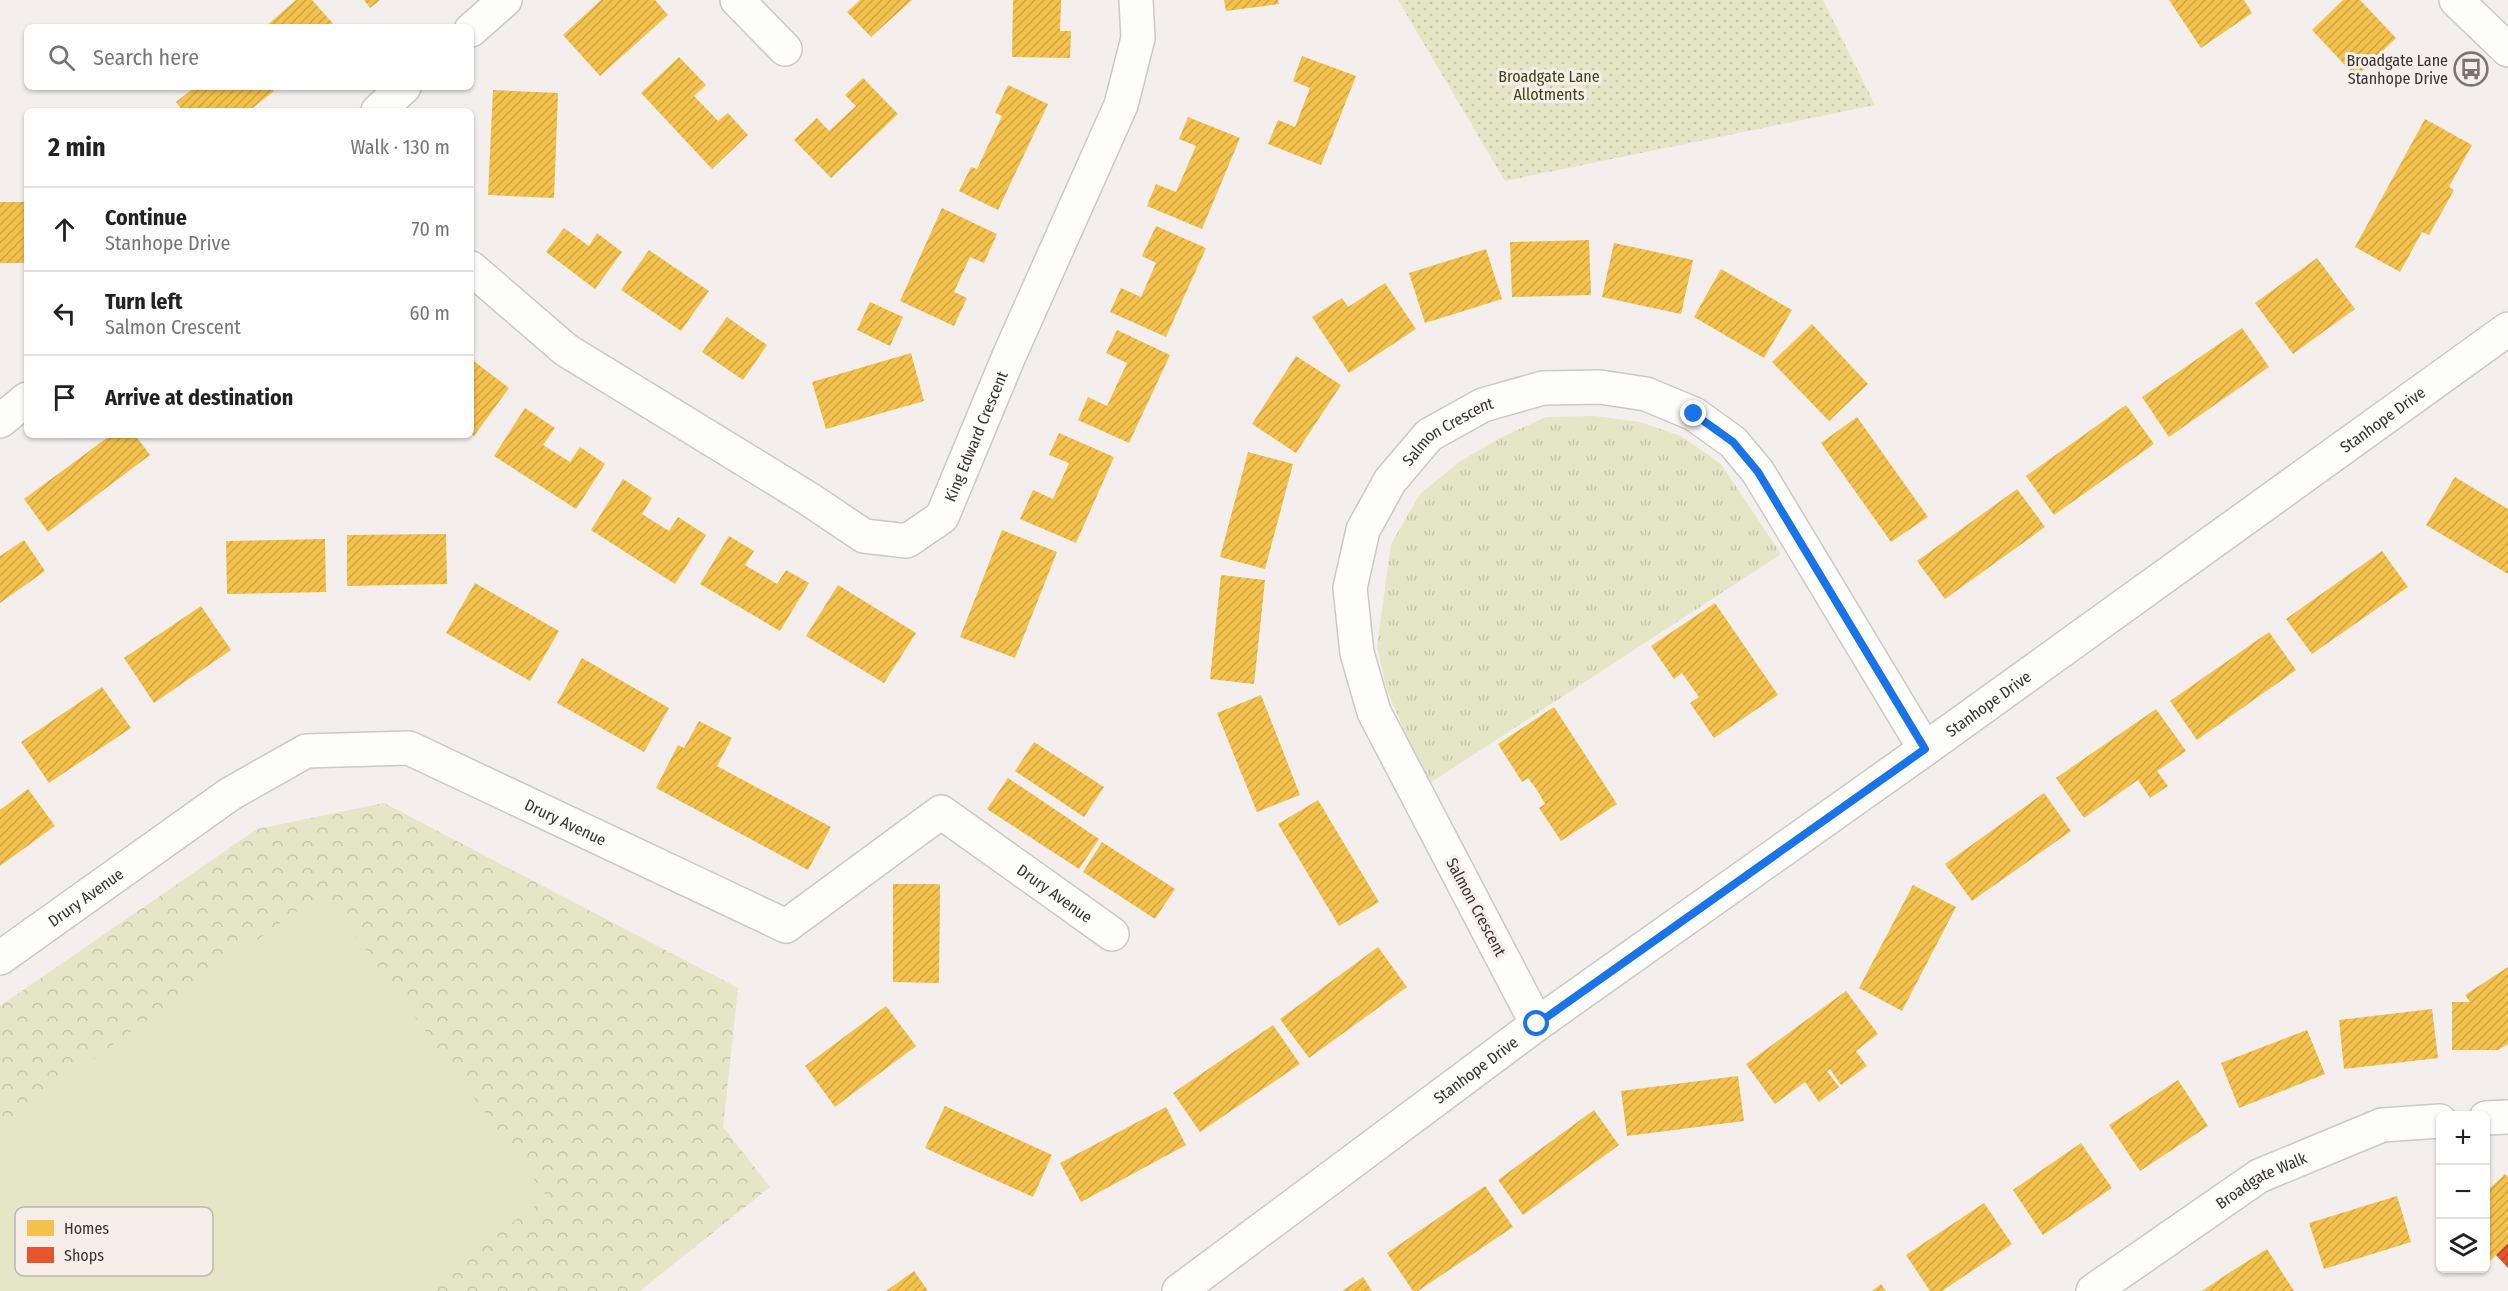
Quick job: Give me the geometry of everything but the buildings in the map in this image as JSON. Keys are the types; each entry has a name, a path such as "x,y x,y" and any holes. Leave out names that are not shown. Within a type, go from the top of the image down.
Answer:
{"street":[{"path":"474,27 505,0"},
{"path":"736,0 784,49"},
{"name":"King Edward Crescent","path":"474,271 566,350 809,499 864,536 907,541 942,517 1009,356 1121,105 1138,38 1136,0"},
{"path":"2456,0 2508,50"},
{"path":"381,108 401,90"},
{"name":"Stanhope Drive","path":"1179,1291 1537,1024 1925,749 2508,329"},
{"name":"Salmon Crescent","path":"1537,1024 1374,712 1358,653 1350,588 1363,530 1390,481 1429,435 1484,405 1543,388 1600,387 1646,394 1694,414 1733,442 1758,472 1925,749"},
{"path":"0,421 24,401"},
{"name":"Drury Avenue","path":"0,958 230,794 306,751 409,748 786,926 941,812 1112,934"},
{"path":"2490,1119 2508,1117"},
{"name":"Broadgate Walk","path":"2100,1289 2259,1176 2382,1125 2436,1121"}],"green space":[{"name":"Broadgate Lane Allotments","path":"1398,0 1823,0 1875,105 1505,181"},
{"path":"1595,416 1640,422 1681,436 1721,464 1781,554 1427,785 1387,690 1377,647 1391,544 1420,494 1459,462 1502,437 1546,417"},
{"path":"384,803 738,988 723,1127 770,1187 640,1291 0,1291 0,1006 257,829"},
{"path":"323,892 547,1197 418,1291 0,1291 0,1127"}],"place":[{"name":"Broadgate Lane Stanhope Drive","path":"2471,69"}],"route":[{"path":"1537,1024 1925,749 1758,472 1733,442 1694,414"}]}
